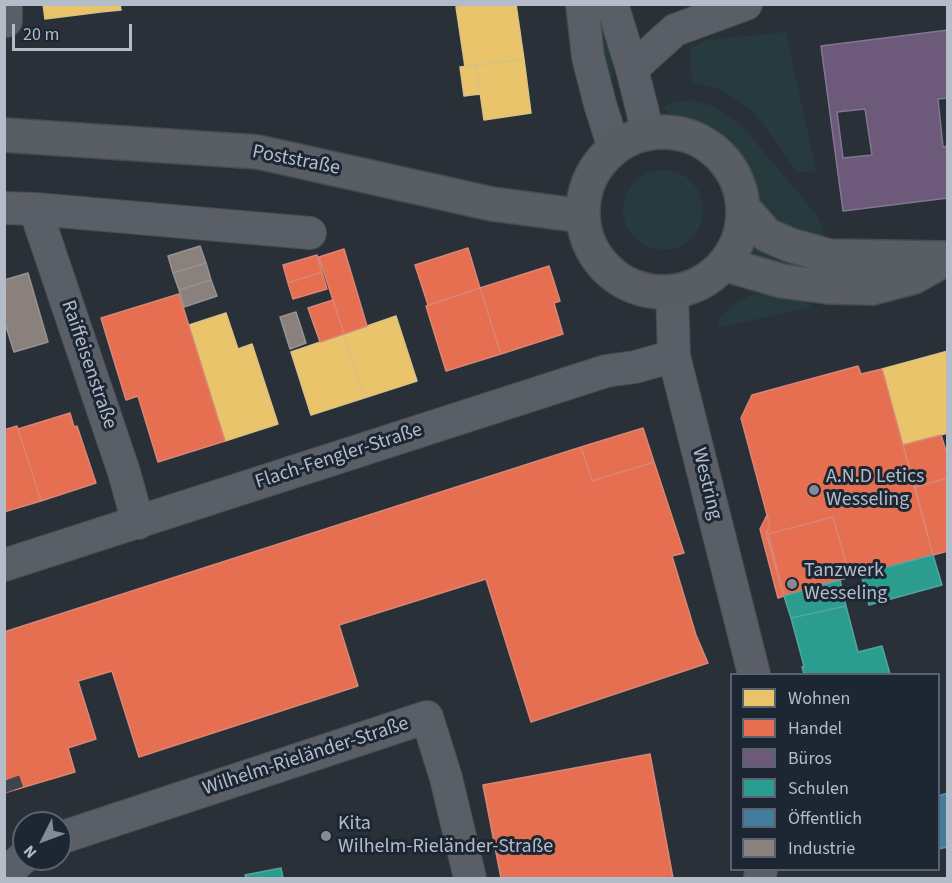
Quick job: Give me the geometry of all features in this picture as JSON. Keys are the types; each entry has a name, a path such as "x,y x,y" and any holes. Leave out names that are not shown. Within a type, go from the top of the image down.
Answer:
{"street":[{"path":"582,4 588,57 614,148"},
{"path":"612,4 648,133"},
{"path":"632,69 675,30 746,4"},
{"path":"648,133 684,134 698,139 717,153 729,166 740,189 743,208 741,229 727,264 705,280 672,291 640,288 622,280 609,270 593,250 583,216 583,201 587,186 595,171 614,148 629,139 648,133"},
{"name":"Poststraße","path":"4,135 258,152 492,204 583,216"},
{"name":"Raiffeisenstraße","path":"138,523 124,472 20,208 310,233"},
{"path":"743,208 767,235 790,246 830,256 947,258"},
{"path":"727,264 782,280 828,287 872,288 914,277 947,258"},
{"name":"Westring","path":"672,291 674,356 753,673"},
{"name":"Flach-Fengler-Straße","path":"4,565 606,371 635,367 674,356"},
{"name":"Wilhelm-Rieländer-Straße","path":"72,834 427,717 446,778 470,879"}],"green space":[{"path":"590,5 601,5 614,77 605,79"},
{"path":"786,32 816,171 798,173 754,112 721,90 692,82 690,49 706,40"},
{"path":"690,100 713,106 743,127 815,213 823,227 822,240 784,229 762,209 740,167 721,144 693,126 675,118 663,108 668,103"},
{"path":"663,170 678,173 691,182 700,195 703,210 700,225 691,238 678,247 663,250 648,247 635,238 626,225 623,210 626,195 635,182 648,173"},
{"path":"754,248 785,259 820,265 817,276 751,257"},
{"path":"772,293 798,298 813,307 717,328 720,318 736,303 754,294"}],"building: Wohnen":[{"path":"43,4 101,4 101,12 45,19"},
{"path":"101,4 120,4 121,10 101,12"},
{"path":"473,4 516,4 524,59 465,67 456,7"},
{"path":"524,59 531,113 484,120 476,65"},
{"path":"476,65 480,94 464,96 460,67"},
{"path":"226,313 238,349 252,344 278,424 225,441 189,325"},
{"path":"396,316 417,381 364,398 344,334"},
{"path":"344,334 364,398 311,415 291,352"},
{"path":"948,351 948,433 903,445 882,369"}],"building: Handel":[{"path":"468,248 480,288 428,305 415,265"},
{"path":"344,249 367,326 344,334 319,257"},
{"path":"317,255 322,272 288,283 283,265"},
{"path":"549,266 560,301 554,303 563,334 501,354 480,288"},
{"path":"322,272 327,289 293,299 288,283"},
{"path":"480,288 501,354 446,371 426,306"},
{"path":"179,294 225,441 158,462 138,396 126,400 101,318"},
{"path":"333,300 344,334 320,342 308,308"},
{"path":"858,366 861,374 882,369 933,555 850,577 833,517 766,533 770,526 741,418 752,395"},
{"path":"70,413 74,427 77,426 96,483 41,501 18,429"},
{"path":"17,426 41,501 4,512 4,430"},
{"path":"643,428 654,462 592,481 581,447"},
{"path":"941,435 948,457 948,478 915,487 903,445"},
{"path":"581,447 592,481 654,462 684,553 672,556 696,635 708,663 531,722 486,579 339,625 358,686 139,757 112,671 78,681 96,739 68,748 75,772 4,793 4,632"},
{"path":"948,478 948,551 933,555 915,487"},
{"path":"767,515 770,526 766,533 784,596 778,598 760,529"},
{"path":"833,517 850,577 784,596 768,534"},
{"path":"650,754 673,878 501,878 483,785"}],"building: Büros":[{"path":"948,30 948,98 938,99 943,147 948,146 948,198 843,211 821,46","holes":["865,109 872,155 843,158 837,112"]}],"building: Schulen":[{"path":"933,555 942,585 869,605 861,574"},
{"path":"840,580 846,606 791,618 784,596"},
{"path":"846,606 858,652 882,646 890,673 804,673 802,667 804,666 791,618"},
{"path":"281,868 283,878 246,878 245,875"}],"building: Öffentlich":[{"path":"948,793 948,847 940,849 940,795"}],"building: Industrie":[{"path":"200,246 206,263 173,273 168,256"},
{"path":"206,263 211,280 179,290 173,273"},
{"path":"28,273 48,342 14,352 4,320 4,280"},
{"path":"211,280 217,296 184,307 179,290"},
{"path":"296,312 306,343 290,349 280,317"}],"tunnel":[{"path":"4,781 8,792"}],"place":[{"name":"A.N.D Letics Wesseling","path":"814,490"},
{"name":"Tanzwerk Wesseling","path":"792,584"},
{"name":"Kita Wilhelm-Rieländer-Straße","path":"326,836"}]}
